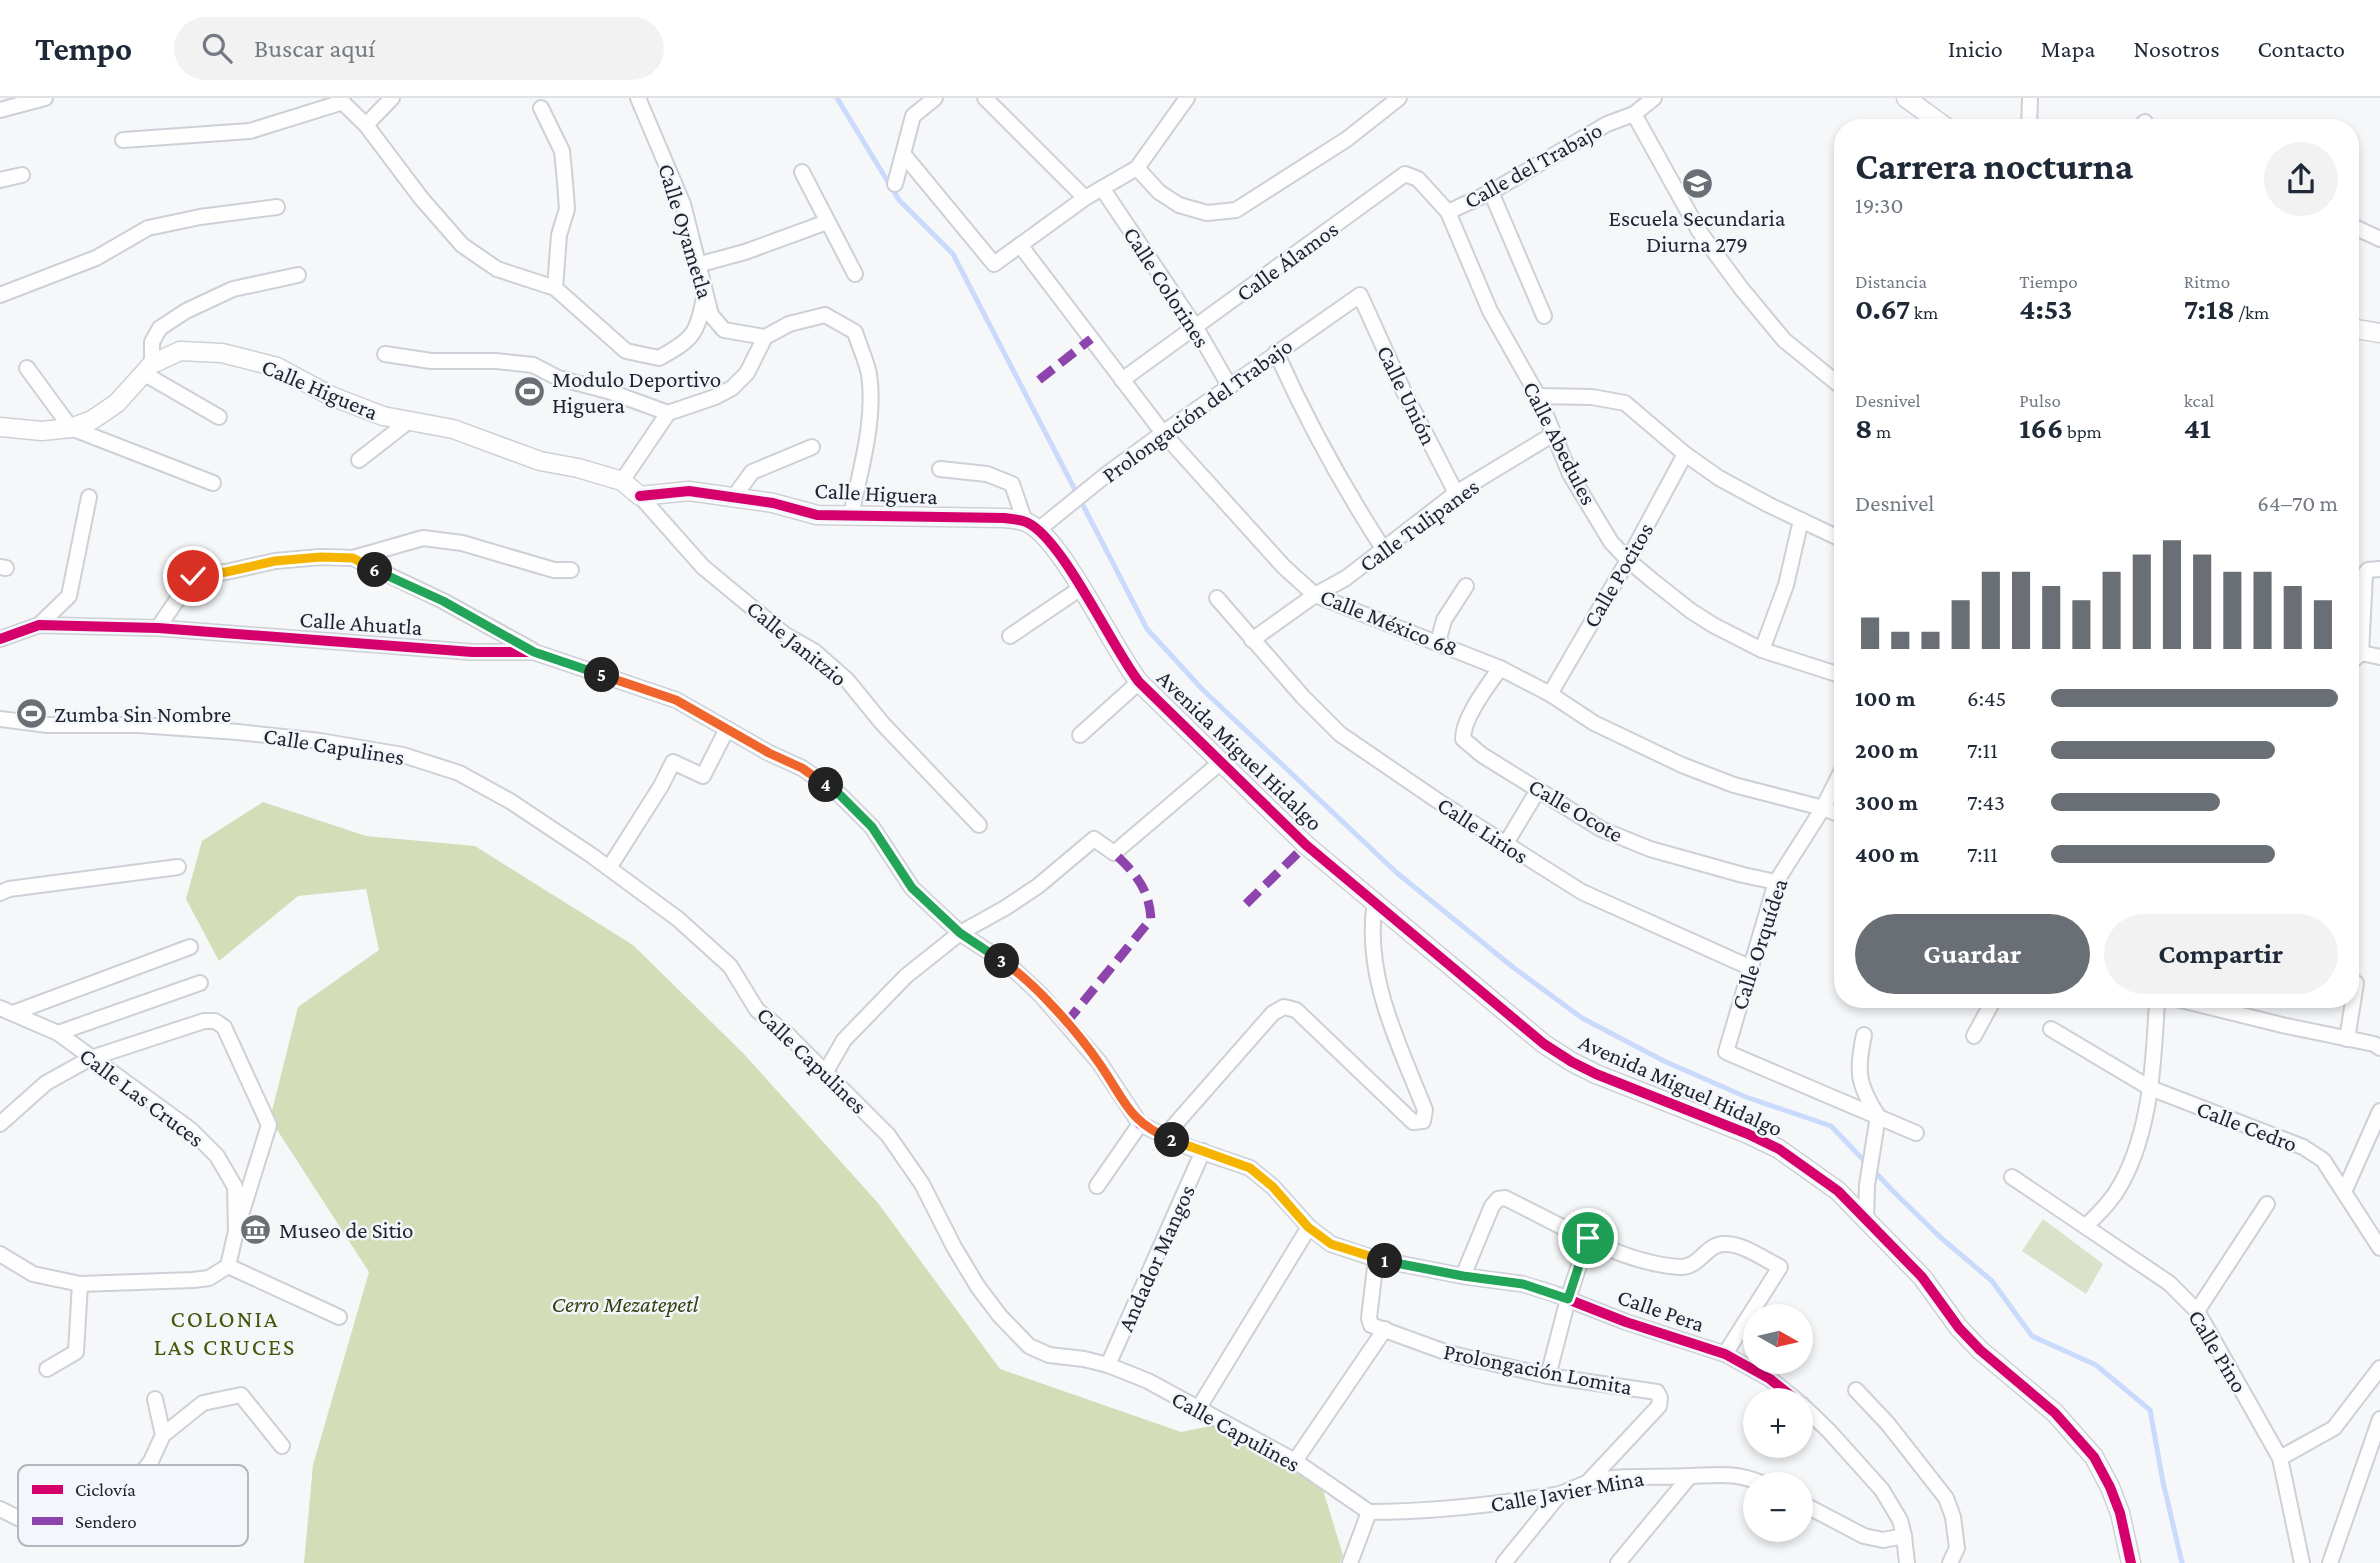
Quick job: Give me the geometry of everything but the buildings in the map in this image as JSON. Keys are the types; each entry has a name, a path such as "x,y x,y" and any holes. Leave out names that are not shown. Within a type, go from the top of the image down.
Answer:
{"street":[{"path":"0,110 45,98"},
{"path":"366,125 392,98"},
{"name":"Calle Oyametla","path":"638,98 683,204 711,315 724,330 765,337"},
{"path":"895,184 913,116 935,98"},
{"path":"985,98 1085,198"},
{"path":"904,155 994,264 1085,198 1137,168 1187,98"},
{"path":"1137,168 1159,192 1179,205 1206,213 1236,211 1347,139 1399,98"},
{"name":"Calle del Trabajo","path":"1448,212 1491,192 1607,124 1634,114 1654,98"},
{"path":"1906,98 1935,119"},
{"path":"2029,119 2030,98"},
{"path":"123,140 250,131 341,100 366,125 421,198 462,245 496,269 555,288 626,351 659,358 680,347 697,330 705,291"},
{"path":"541,108 562,151 565,182 567,209 559,235 555,288"},
{"path":"1634,114 1699,231 1741,288 1784,340 1834,381"},
{"path":"802,172 855,274"},
{"name":"Calle Álamos","path":"1122,380 1405,174 1418,180 1448,212"},
{"path":"0,180 22,175"},
{"name":"Calle Colorines","path":"1102,188 1196,328 1230,387"},
{"path":"1491,192 1544,316"},
{"path":"0,295 96,258 148,228 200,217 277,206"},
{"name":"Calle Abedules","path":"1448,212 1490,312 1538,396 1570,474 1611,542 1628,560 1691,611 1747,644 1834,673"},
{"path":"698,265 745,252 827,222"},
{"path":"2359,229 2380,239"},
{"name":"Calle México 68","path":"1020,245 1163,433 1284,566 1315,595 1500,667 1550,694 1594,723 1682,765 1734,785 1834,812"},
{"path":"219,417 148,369 152,342 160,328 186,311 233,289 298,275"},
{"name":"Prolongación del Trabajo","path":"1032,526 1066,508 1163,433 1360,295"},
{"name":"Calle Unión","path":"1360,295 1404,392 1456,494"},
{"path":"622,481 668,413 715,397 732,388 747,373 765,337 789,324 825,315 855,332 869,373 870,411 851,516"},
{"path":"2359,330 2380,333"},
{"name":"Calle Higuera","path":"0,427 42,431 71,428 92,420 117,403 148,369 180,351 222,353 277,367 331,396 383,416 453,429 540,461 578,468 622,481 640,496 689,491 773,503 817,515 1004,518 1032,526"},
{"path":"1276,352 1295,395 1354,505 1384,551"},
{"path":"385,354 431,361 496,361 533,365 558,378 608,391 668,413"},
{"path":"27,368 71,428 213,483"},
{"path":"1538,396 1592,397 1625,403 1685,454 1719,478 1834,536"},
{"path":"359,460 410,421"},
{"name":"Calle Tulipanes","path":"1252,640 1384,551 1456,494 1552,435"},
{"path":"733,498 752,472 812,447"},
{"name":"Calle Pocitos","path":"1550,694 1628,560 1685,454"},
{"path":"940,469 987,474 1012,484 1032,526 1054,547 1081,588 1010,636"},
{"name":"Calle Janitzio","path":"640,496 703,567 785,634 814,651 846,680 882,723 979,825"},
{"path":"38,625 69,596 89,497"},
{"path":"1762,650 1786,585 1801,520"},
{"path":"158,628 193,576 275,561 321,557 353,558 423,538 462,543 554,570 571,570"},
{"path":"353,558 443,601 534,652"},
{"path":"2359,630 2365,574 2368,570 2380,569"},
{"path":"1438,642 1444,620 1466,586"},
{"name":"Avenida Miguel Hidalgo","path":"1081,588 1125,663 1139,681 1221,762 1306,845 1545,1044 1596,1074 1748,1134 1779,1149 1838,1191 1922,1277 1959,1328 1980,1350 2054,1413 2094,1457 2120,1513 2131,1563"},
{"name":"Calle Lirios","path":"1217,598 1303,697 1340,734 1505,845 1582,892 1749,967"},
{"name":"Calle Ahuatla","path":"0,639 38,625 158,628 446,651 534,652 676,700 769,753 802,768 840,795 872,827 912,888 960,933"},
{"path":"2359,658 2380,657"},
{"name":"Calle Ocote","path":"1500,667 1468,719 1463,738 1482,755 1601,829 1650,849 1776,882"},
{"path":"1080,735 1139,681"},
{"name":"Calle Capulines","path":"0,719 48,725 139,725 320,741 403,755 459,774 499,796 608,867 678,919 730,966 757,1010 788,1035 888,1135 922,1184 978,1287 1029,1346 1049,1355 1108,1365 1148,1381 1295,1461 1369,1512"},
{"path":"608,867 661,786 673,762 703,776 727,729"},
{"path":"825,1073 844,1040 862,1020 906,976 960,933 1038,886 1094,839 1114,853 1221,762"},
{"name":"Calle Orquídea","path":"1834,786 1776,882 1726,1052 1877,1121"},
{"path":"1505,845 1538,790"},
{"path":"0,893 9,889 178,867"},
{"path":"1164,1137 1273,1013 1284,1007 1296,1010 1413,1122 1423,1121 1424,1110 1386,1011 1375,969 1372,922 1376,902"},
{"name":"Calle Pera","path":"960,933 1009,965 1040,994 1099,1062 1140,1124 1164,1137 1250,1168 1273,1187 1308,1227 1331,1244 1376,1259 1463,1276 1523,1284 1626,1322 1725,1354 1781,1388"},
{"path":"7,1011 190,947"},
{"path":"58,1033 200,984"},
{"path":"1974,1036 1989,1008"},
{"path":"2086,1226 2107,1205 2122,1184 2136,1148 2150,1088 2156,1008"},
{"path":"2215,1008 2380,1048"},
{"path":"2347,1039 2352,1008"},
{"name":"Calle Las Cruces","path":"7,1011 58,1033 191,1130 217,1156 235,1187 236,1231 228,1266"},
{"path":"0,1124 46,1083 91,1058 204,1021 215,1021 224,1027 269,1125 236,1231"},
{"name":"Calle Cedro","path":"2052,1029 2150,1088 2303,1147 2323,1160 2380,1248"},
{"path":"1864,1035 1859,1072 1863,1093 1877,1121 1867,1185 1867,1219"},
{"path":"2344,1192 2380,1111"},
{"path":"1877,1121 1916,1133"},
{"path":"1097,1186 1140,1124"},
{"name":"Andador Mangos","path":"1108,1365 1203,1151"},
{"name":"Calle Pino","path":"2012,1177 2169,1283 2197,1311 2280,1458 2302,1563"},
{"path":"1463,1276 1492,1206 1498,1199 1506,1198 1627,1257 1680,1267 1692,1265 1717,1244 1728,1243 1780,1267 1725,1354"},
{"path":"2197,1311 2267,1204"},
{"path":"1198,1409 1308,1227"},
{"path":"1548,1376 1568,1299 1588,1238"},
{"path":"0,1254 33,1275 80,1284 193,1280 209,1278 228,1266 339,1317"},
{"path":"1295,1461 1384,1329 1371,1325 1368,1321 1376,1259"},
{"path":"47,1369 76,1352 80,1284"},
{"name":"Prolongación Lomita","path":"1384,1329 1448,1353 1548,1376 1657,1392 1660,1398 1659,1406 1588,1482"},
{"path":"2280,1458 2334,1428 2380,1368"},
{"path":"1856,1391 1888,1424 1946,1498 1953,1517 1957,1548 1950,1563"},
{"path":"148,1465 163,1435 203,1403 241,1395 282,1446"},
{"path":"155,1399 163,1435"},
{"path":"1813,1416 1881,1489 1900,1520 1907,1563"},
{"path":"2330,1563 2380,1419"},
{"name":"Calle Javier Mina","path":"1369,1512 1464,1508 1559,1495 1588,1482 1634,1476 1720,1473 1743,1476"},
{"path":"1618,1563 1690,1476"},
{"path":"1504,1563 1559,1495"},
{"path":"0,1508 18,1518"},
{"path":"1813,1509 1864,1536 1883,1540 1904,1536"},
{"path":"1350,1563 1369,1512"}],"green space":[{"name":"Cerro Mezatepetl","path":"263,802 366,836 475,846 633,945 743,1053 878,1203 1000,1369 1181,1432 1216,1425 1320,1480 1343,1555 1340,1563 304,1563 313,1465 369,1272 270,1119 298,1007 379,950 366,889 298,896 219,961 186,899 202,841"},
{"path":"2043,1219 2103,1264 2086,1294 2022,1251"}],"waterway":[{"path":"837,98 899,200 953,254 1147,629 1203,690 1397,873 1514,968 1582,1018 1664,1061 1746,1097 1831,1126 1940,1237 1992,1281 2032,1336 2096,1365 2150,1410 2182,1563"}],"marked path":[{"path":"1039,380 1091,339"},
{"path":"1246,904 1306,845"},
{"path":"1066,1023 1151,919 1150,908 1140,882 1114,853"}],"cycle path":[{"path":"640,496 689,491 773,503 817,515 1004,518 1026,522 1040,532 1055,548 1086,594 1139,682 1306,845 1544,1044 1596,1074 1748,1134 1779,1149 1838,1191 1922,1277 1959,1328 1980,1350 2055,1413 2094,1457 2120,1513 2131,1563"},
{"path":"0,639 39,625 158,628 472,652 534,652 676,700 769,753 802,768 840,795 872,827 912,888 960,933 1009,965 1040,994 1099,1062 1140,1124 1188,1147 1250,1168 1273,1187 1309,1227 1331,1244 1376,1259 1463,1276 1523,1284 1552,1293 1626,1322 1725,1354 1781,1388"}],"place":[{"name":"Escuela Secundaria Diurna 279","path":"1697,184"},
{"name":"Modulo Deportivo Higuera","path":"529,392"},
{"name":"Zumba Sin Nombre","path":"31,714"},
{"name":"Museo de Sitio","path":"256,1230"}],"district":[{"name":"COLONIA LAS CRUCES","path":"225,1332"}],"route":[{"path":"193,576 275,561 321,557 353,558 379,573 443,601 534,652 676,700 769,753 802,768 840,795 872,827 912,888 960,933 1009,965 1040,994 1099,1062 1140,1124 1188,1147 1250,1168 1273,1187 1308,1227 1331,1244 1376,1259 1463,1276 1523,1284 1568,1299 1588,1238"}]}
